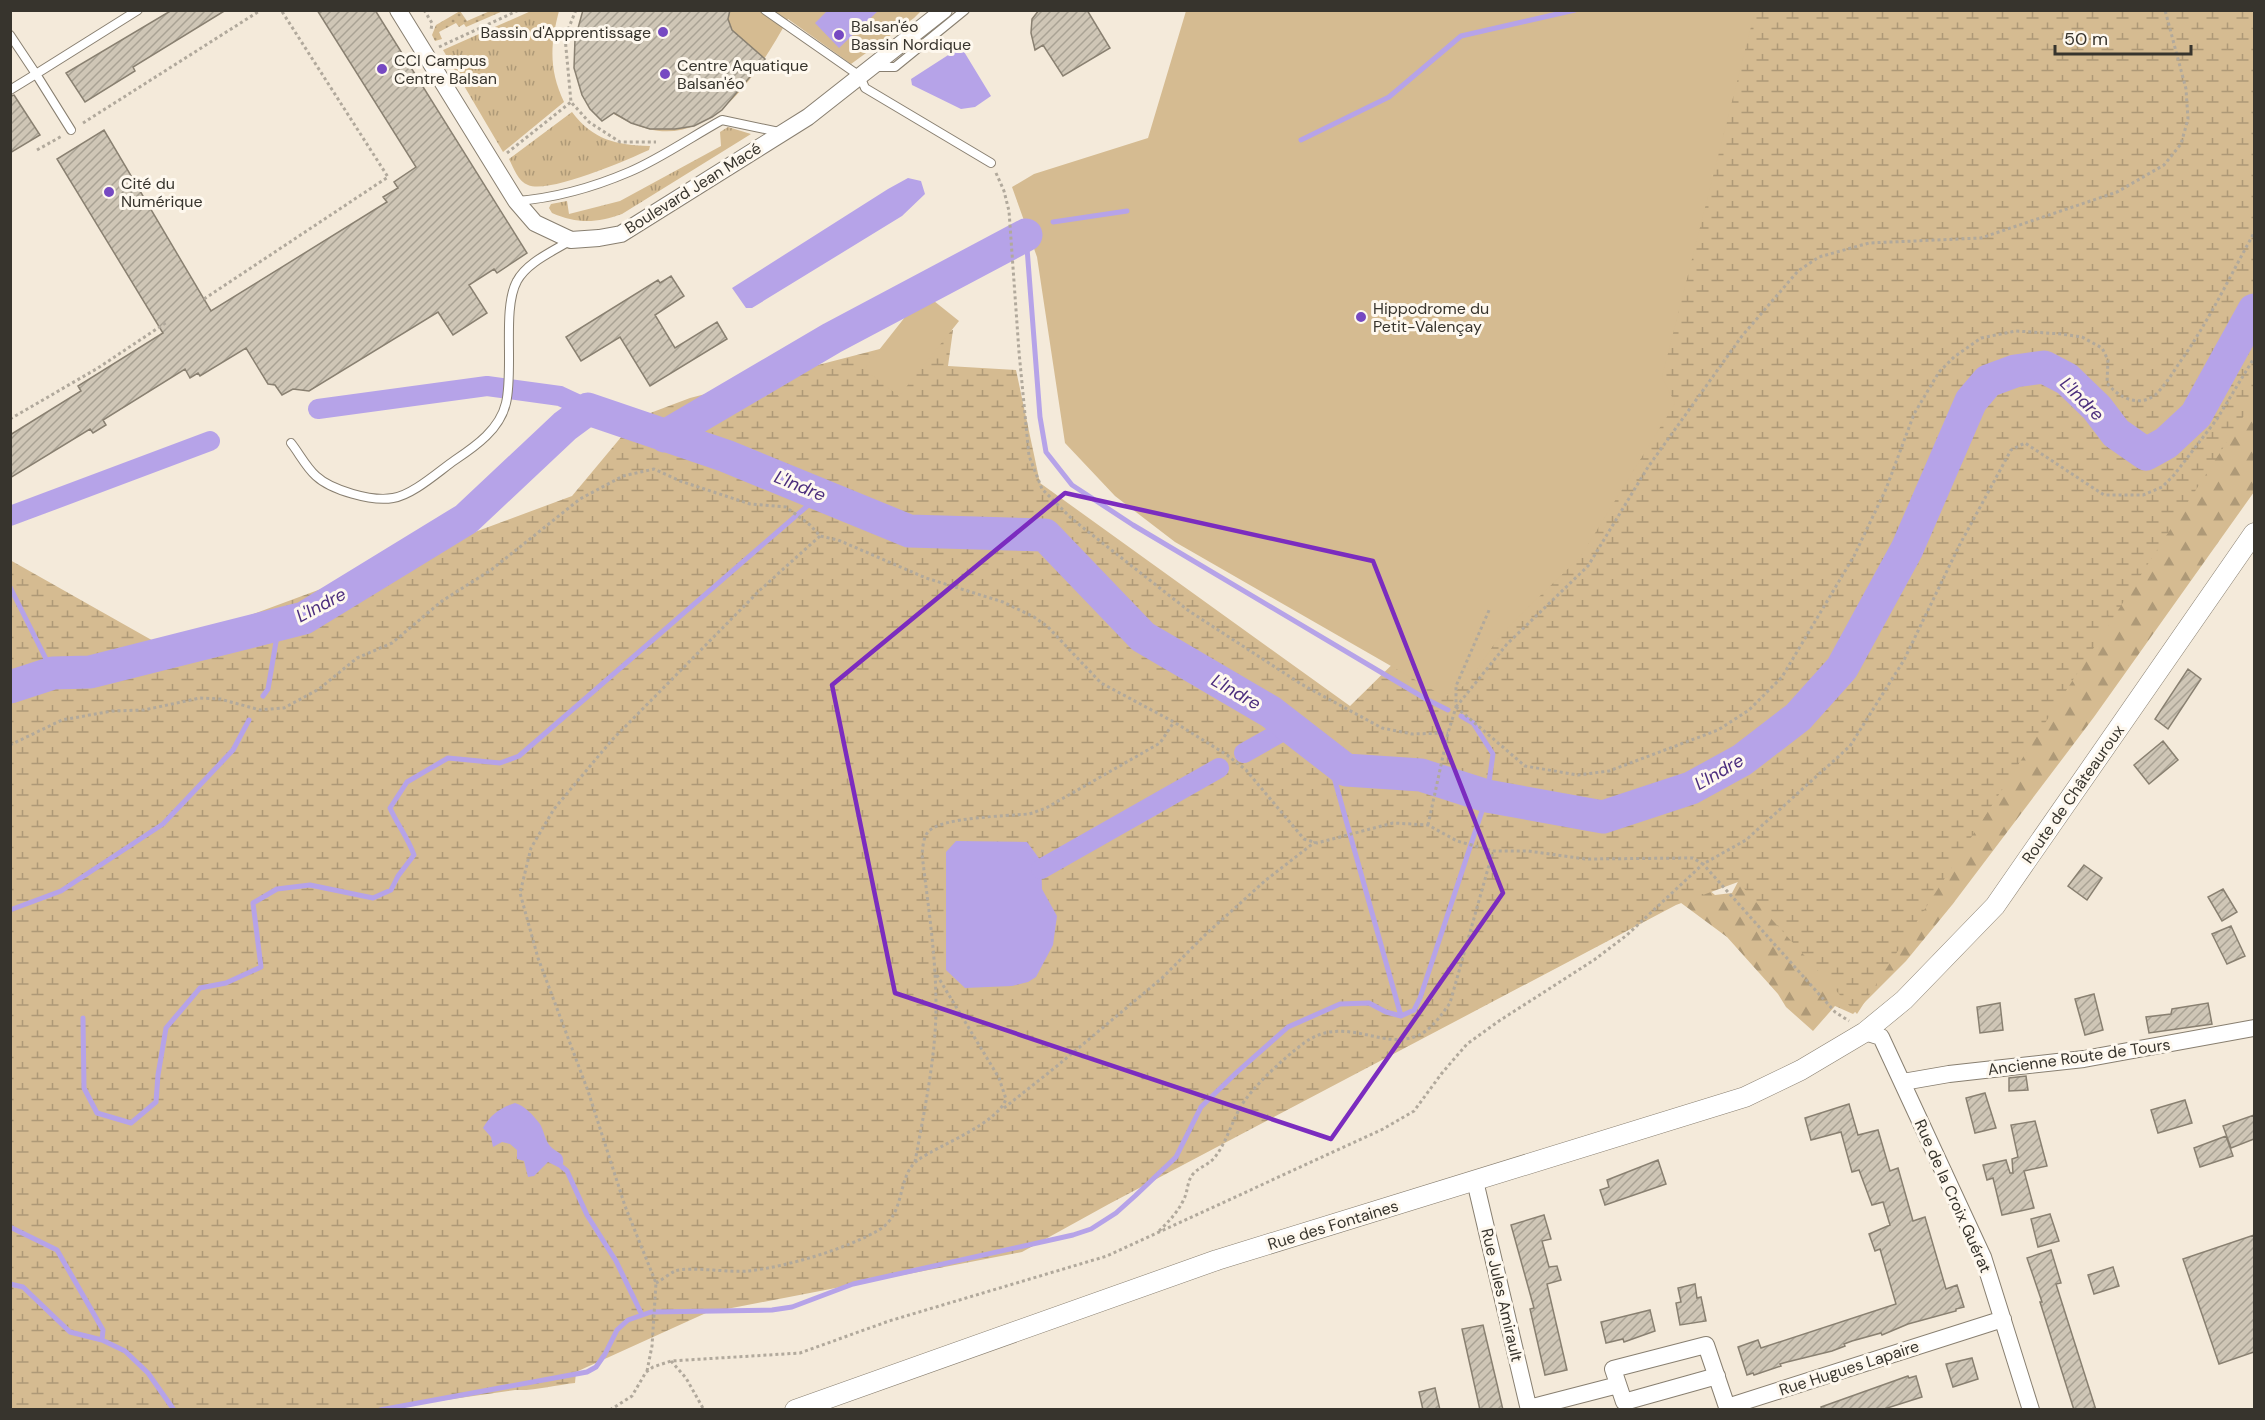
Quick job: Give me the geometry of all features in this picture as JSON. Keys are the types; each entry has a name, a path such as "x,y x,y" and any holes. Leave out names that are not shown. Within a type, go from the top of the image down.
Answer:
{"street":[{"path":"398,10 516,201 536,223 571,240"},
{"name":"Boulevard Jean Macé","path":"571,240 621,234 808,117 944,10"},
{"name":"Route de Châteauroux","path":"1865,1032 1904,1000 1995,906 2254,533"},
{"name":"Ancienne Route de Tours","path":"1903,1082 1949,1074 2059,1063 2254,1028"},
{"name":"Rue de la Croix Guérat","path":"1865,1032 1881,1037 1983,1257 2031,1410"},
{"name":"Rue des Fontaines","path":"795,1410 1217,1260 1745,1097 1801,1070 1865,1032"},
{"name":"Rue Jules Amirault","path":"1475,1181 1529,1409"},
{"name":"Rue Hugues Lapaire","path":"1618,1385 1613,1369 1706,1345 1727,1407 2003,1319"},
{"path":"1529,1409 1618,1385 1624,1402 1717,1376"}],"lane":[{"path":"10,90 138,10"},
{"path":"765,10 867,72 895,67 965,10"},
{"path":"10,35 71,130"},
{"path":"867,72 865,88 991,163"},
{"path":"516,201 586,187 631,172 722,120 782,133"},
{"path":"291,443 316,476 338,488 357,495 394,498 410,492 480,443 495,425 506,405 511,298 517,281 526,269 571,240"}],"path":[{"path":"37,150 261,10"},
{"path":"204,299 388,177 281,10"},
{"path":"424,10 432,23 431,38"},
{"path":"436,48 519,10"},
{"path":"576,10 565,37 571,102 588,122 620,142 667,142"},
{"path":"1456,706 1507,644 1588,566 1654,457 1742,336 1798,271 1819,257 1869,243 1981,238 2117,192 2164,165 2181,144 2188,119 2186,89 2165,10"},
{"path":"434,43 440,55"},
{"path":"508,152 571,102"},
{"path":"991,163 1004,191 1010,228 1029,456 1042,489 1072,519 1189,611 1300,684 1382,728 1412,734 1448,733"},
{"path":"1456,706 1525,766 1578,775 1609,771 1718,730 1749,710 1782,677 1854,556 1886,489 1914,414 1939,372 1954,357 1981,338 2016,331 2082,337 2102,348 2108,360 2107,383 2115,393 2137,401 2154,396 2168,380 2202,330 2254,233"},
{"path":"10,419 98,368 167,322"},
{"path":"646,1372 671,1361 800,1353 889,1321 1096,1259 1383,1129 1414,1111 1467,1044 1628,935 1703,864 1746,840 1850,746 1904,660 1959,546 2011,450 2025,443 2030,445 2043,456 2104,495 2143,495 2162,487 2174,475 2217,419 2254,358"},
{"path":"10,745 62,720 112,711 144,710 200,698 220,699 260,710 284,708 319,689 357,658 392,643 442,601 491,570 559,513 580,499 623,476 654,469 680,481 750,504 786,507 810,525 820,536 838,540 926,578 1003,602 1034,617 1048,627 1101,683 1174,722 1227,755 1246,770 1304,839 1315,842 1393,823 1428,825 1457,841 1493,851 1528,851 1585,860 1693,858 1703,864 1835,1012 1865,1032"},
{"path":"610,1410 632,1396 646,1372 652,1346 656,1283 625,1206 588,1091 538,958 520,893 531,848 554,809 604,749 760,590 820,536"},
{"path":"1428,825 1456,706 1456,686 1490,608"},
{"path":"656,1283 677,1270 764,1269 818,1254 863,1237 880,1229 892,1219 907,1177 915,1162 930,1075 936,1008 935,971 922,854 923,841 928,832 934,827 952,822 1009,814 1030,814 1046,808 1160,743 1174,722"},
{"path":"915,1162 946,1142 973,1129 1057,1066 1162,978 1207,933 1258,888 1315,842"},
{"path":"1155,1234 1172,1219 1186,1197 1186,1189 1193,1174 1217,1155 1249,1094 1305,1042 1326,1032 1352,1031 1388,1039 1407,1039 1420,1035 1435,1022 1450,1003 1493,851"},
{"path":"935,971 999,1078 1006,1099 1002,1109"},
{"path":"671,1361 686,1378 704,1410"},
{"path":"64,1410 80,1410"}],"highlighted area":[{"path":"1065,493 1373,561 1503,893 1331,1139 895,993 832,685"}],"green space":[{"path":"460,11 467,21 490,11 503,11 466,27 464,24 459,27 456,23 439,32 442,39 435,41 432,35 436,25"},
{"path":"531,11 559,11 552,57 553,68 564,102 503,152 443,50"},
{"name":"Centre Aquatique Balsan'éo","path":"583,11 921,11 851,64 788,19 764,59 733,98 715,114 695,126 672,131 639,126 622,119 582,95 576,74 575,43"},
{"name":"Hippodrome du Petit-Valençay","path":"1186,11 1755,11 1662,377 1675,403 1581,556 1501,634 1468,683 1445,697 1175,542 1115,496 1065,443 1037,257 1012,187 1034,174 1148,138"},
{"path":"1747,11 2254,11 2254,400 1857,1014 1738,882 1676,905 1022,1252 706,1313 576,1372 575,1383 538,1389 515,1390 376,1410 11,1409 10,560 164,647 572,496 637,418 690,398 953,330 948,366 1016,370 1040,483 1350,706 1607,453"},
{"path":"572,112 597,135 616,142 650,146 649,150 570,181 553,185 528,185 522,181 509,159"},
{"path":"728,127 751,134 622,214 595,221 579,221 561,217 552,213 549,208 551,204 567,201 569,214 620,201 721,146 720,132"},
{"path":"2254,260 2254,492 2094,717 1952,905 1906,961 1853,1014 1835,1006 1813,1031 1786,1007 1778,994 1727,937 1673,897 1691,875 1715,895 1732,893 1741,876"},
{"path":"924,293 959,321 899,396 864,369"}],"shaded area":[{"name":"Balsan'éo Bassin Nordique","path":"827,11 878,11 839,48 815,23"},
{"path":"956,50 963,50 991,96 975,107 961,109 912,85 911,79"},
{"path":"908,178 921,181 925,194 902,216 752,308 746,308 732,288"},
{"path":"956,841 1027,842 1041,861 1042,889 1057,916 1053,945 1036,977 1028,982 1012,986 965,988 946,970 946,852"},
{"path":"515,1103 525,1108 538,1121 548,1144 563,1157 563,1164 558,1167 548,1162 534,1176 528,1177 524,1161 517,1159 517,1150 510,1144 502,1142 493,1147 491,1137 483,1128 496,1112"}],"building":[{"path":"172,10 226,10 133,67 135,71 85,102 66,73"},
{"path":"317,10 375,10 527,253 497,273 494,269 469,285 487,313 453,335 438,312 309,391 293,389 282,395 275,385 268,384 246,348 200,376 198,373 190,378 185,369 103,420 106,425 93,433 90,429 10,478 10,435 81,391 78,386 163,333 57,159 104,130 211,311 387,202 383,197 398,188 394,182 416,167"},
{"name":"Centre Aquatique Balsan'éo","path":"583,10 730,10 728,19 732,30 765,59 722,110 694,126 650,129 631,123 614,113 602,121 590,109 582,95 574,68 575,39"},
{"path":"1039,10 1087,10 1110,48 1063,76 1043,45 1035,50 1031,33 1032,19"},
{"path":"14,95 40,135 10,153 10,96"},
{"path":"671,276 684,296 655,315 675,348 717,322 727,339 650,386 620,337 581,361 566,337 658,280 660,283"},
{"path":"2188,669 2201,679 2168,729 2155,719"},
{"path":"2163,741 2178,760 2149,784 2134,765"},
{"path":"2084,865 2102,878 2087,900 2068,886"},
{"path":"2223,889 2237,912 2222,921 2208,897"},
{"path":"2231,926 2245,956 2227,964 2212,934"},
{"path":"2094,994 2103,1030 2085,1035 2075,999"},
{"path":"2000,1003 2003,1030 1980,1033 1977,1007"},
{"path":"2208,1003 2212,1024 2149,1033 2146,1017 2171,1014 2172,1009"},
{"path":"2026,1076 2028,1090 2009,1091 2009,1078"},
{"path":"1985,1093 1996,1128 1975,1133 1966,1098"},
{"path":"2185,1100 2192,1123 2158,1133 2151,1110"},
{"path":"1849,1104 1858,1135 1878,1130 1890,1171 1898,1168 1913,1221 1925,1217 1946,1289 1957,1285 1964,1307 1908,1324 1882,1335 1881,1333 1852,1341 1832,1351 1780,1364 1781,1366 1754,1375 1753,1373 1747,1375 1738,1347 1758,1340 1761,1348 1896,1304 1880,1249 1875,1251 1869,1234 1890,1225 1883,1202 1872,1205 1859,1170 1852,1172 1841,1132 1811,1140 1805,1118"},
{"path":"2254,1115 2254,1139 2231,1148 2223,1126"},
{"path":"2035,1121 2047,1166 2024,1171 2034,1208 2002,1215 1993,1178 1987,1180 1983,1165 2006,1160 2010,1173 2013,1173 2012,1159 2018,1157 2011,1125"},
{"path":"2226,1136 2233,1156 2200,1167 2194,1148"},
{"path":"1658,1160 1666,1184 1605,1205 1600,1190 1609,1187 1607,1180"},
{"path":"2050,1214 2059,1241 2038,1247 2031,1219"},
{"path":"1544,1215 1551,1239 1542,1241 1549,1267 1557,1266 1561,1280 1547,1284 1567,1370 1545,1375 1530,1309 1534,1308 1511,1225"},
{"path":"2254,1235 2254,1352 2219,1364 2183,1259"},
{"path":"2051,1250 2061,1283 2056,1284 2096,1410 2074,1410 2027,1258"},
{"path":"2113,1267 2119,1286 2094,1294 2088,1275"},
{"path":"1695,1284 1697,1298 1701,1297 1706,1321 1680,1325 1676,1303 1681,1302 1678,1288"},
{"path":"1650,1310 1655,1331 1624,1342 1623,1339 1606,1343 1601,1322"},
{"path":"1483,1325 1503,1410 1480,1410 1462,1329"},
{"path":"1972,1358 1978,1379 1953,1387 1946,1364"},
{"path":"1908,1376 1909,1378 1916,1376 1922,1397 1881,1410 1822,1410 1821,1407"},
{"path":"1435,1388 1440,1410 1423,1410 1419,1392"}],"waterway":[{"path":"1301,140 1389,97 1461,36 1575,10"},
{"path":"1053,222 1127,211"},
{"path":"1026,235 1040,417 1046,452 1072,485 1133,525 1448,710"},
{"path":"665,436 832,338 1026,235"},
{"name":"L'Indre","path":"10,687 53,673 90,672 304,618 466,519 565,426 588,409 726,456 909,531 1045,535 1143,637 1271,712 1346,770 1421,775 1487,796 1603,817 1691,788 1742,760 1798,717 1842,668 1907,549 1971,401 1988,381 2015,371 2044,367 2067,379 2097,408 2116,433 2146,454 2166,443 2196,415 2254,310"},
{"path":"318,409 487,386 560,396 588,409"},
{"path":"10,516 210,441"},
{"path":"83,1018 84,1088 97,1113 131,1123 156,1102 166,1028 200,988 226,983 261,967 253,903 277,889 310,885 373,898 391,890 398,876 414,855 390,808 407,782 448,758 500,763 519,756 820,495"},
{"path":"10,587 53,673"},
{"path":"263,696 268,689 279,624"},
{"path":"380,1410 587,1372 596,1367 617,1330 628,1320 651,1312 772,1310 792,1307 853,1284 1073,1235 1091,1229 1116,1213 1176,1157 1201,1107 1288,1027 1340,1004 1369,1003 1386,1012 1401,1016 1414,1010 1420,998 1487,796 1493,754 1473,723 1461,716"},
{"path":"10,910 61,891 163,824 233,750 249,720"},
{"path":"1244,753 1290,727"},
{"path":"1328,756 1401,1016"},
{"path":"1041,869 1219,768"},
{"path":"555,1161 567,1171 587,1215 616,1261 642,1315"},
{"path":"10,1227 57,1250 103,1330 102,1340"},
{"path":"10,1284 23,1287 70,1332 102,1340 125,1351 148,1373 174,1410"}],"place":[{"name":"Bassin d'Apprentissage","path":"663,32"},
{"name":"Balsan'éo Bassin Nordique","path":"839,35"},
{"name":"CCI Campus Centre Balsan","path":"382,69"},
{"name":"Centre Aquatique Balsan'éo","path":"665,74"},
{"name":"Cité du Numérique","path":"109,192"},
{"name":"Hippodrome du Petit-Valençay","path":"1361,317"}]}
